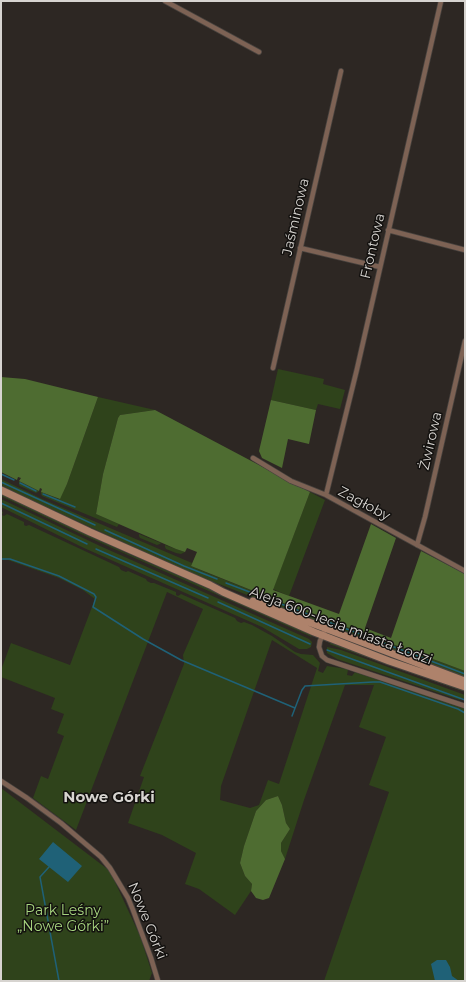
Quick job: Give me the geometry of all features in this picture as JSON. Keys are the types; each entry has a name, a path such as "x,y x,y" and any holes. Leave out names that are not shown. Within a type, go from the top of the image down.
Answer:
{"main road":[{"name":"Aleja 600-lecia miasta Łodzi","path":"1,490 223,592 324,632 389,660 465,687"},
{"name":"Aleja 600-lecia miasta Łodzi","path":"324,632 465,681"}],"street":[{"path":"165,1 259,52"},
{"name":"Frontowa","path":"326,495 357,369 441,1"},
{"name":"Jaśminowa","path":"273,368 341,71"},
{"path":"388,230 465,250"},
{"path":"300,248 380,267"},
{"name":"Żwirowa","path":"417,544 425,517 465,341"},
{"name":"Zagłoby","path":"253,458 291,481 326,495 465,570"},
{"path":"324,632 319,650 326,660 465,706"},
{"name":"Nowe Górki","path":"1,781 61,823 101,857 110,868 134,910 158,981"}],"green space":[{"path":"278,369 324,379 323,384 345,390 340,409 318,404 316,410 271,400"},
{"path":"1,377 25,379 98,397 67,484 60,499 41,492 42,489 40,488 39,491 19,481 21,478 18,477 17,480 1,472"},
{"path":"98,397 155,410 120,415 118,418 103,474 96,514 119,524 117,527 42,496 41,494 41,492 59,499 67,484"},
{"path":"271,400 316,410 309,444 288,439 282,468 262,458 259,451"},
{"path":"155,410 310,492 273,590 339,614 371,524 396,538 365,628 391,638 421,551 465,574 465,671 296,608 191,566 197,552 187,548 185,552 176,549 96,514 103,474 118,418 120,415"},
{"path":"1,479 42,499 192,563 191,566 210,574 296,608 465,671 465,679 193,574 29,499 1,485"},
{"path":"19,481 39,491 36,493 20,486"},
{"path":"310,492 325,500 289,596 273,589"},
{"path":"1,494 124,552 309,632 312,637 81,534 1,496"},
{"path":"1,499 100,546 309,639 312,642 311,647 307,649 299,649 262,627 84,548 1,507"},
{"path":"1,511 3,512 2,515 4,516 7,514 24,522 24,525 26,526 29,525 119,567 121,570 126,572 128,571 146,579 151,583 176,592 176,595 178,596 181,594 235,618 241,623 244,622 252,625 272,636 295,652 313,655 320,663 318,671 323,673 327,666 347,669 347,675 352,676 355,672 465,709 465,981 324,981 389,792 369,785 386,737 359,727 374,685 345,685 304,800 285,859 281,851 281,843 290,829 286,823 282,805 278,796 266,800 256,811 240,863 245,876 252,884 251,891 235,915 199,889 185,884 196,853 162,835 128,823 144,777 140,776 184,664 183,655 203,609 167,592 76,830 33,798 41,776 48,779 64,736 57,733 64,714 51,709 55,698 1,677 1,670 11,643 70,665 95,599 83,590 59,578 8,560 1,560","holes":["272,640 317,668 279,784 268,780 259,805 250,808 220,800 221,786"]},
{"path":"139,534 161,543 157,545 140,538"},
{"path":"165,545 185,552 181,554 176,553 166,549"},
{"path":"333,642 465,690 465,692 329,644"},
{"path":"327,647 341,650 465,695 465,699 461,698 460,700 337,659 327,653"},
{"name":"Park Leśny „Nowe Górki”","path":"1,788 110,871 140,936 152,973 149,981 1,981"},
{"path":"278,796 282,805 286,823 290,829 281,843 281,851 285,859 269,898 263,900 256,898 251,891 252,884 245,876 240,863 256,811 266,800"}],"water":[{"path":"53,842 82,866 68,882 39,859"},
{"path":"437,960 446,960 450,967 452,976 459,981 435,981 431,964"}],"waterway":[{"path":"1,474 14,480"},
{"path":"1,482 95,525"},
{"path":"20,483 36,491"},
{"path":"43,494 75,507"},
{"path":"1,503 87,544"},
{"path":"105,530 184,566 217,579"},
{"path":"96,549 208,598"},
{"path":"1,559 10,559 59,576 94,594 96,597 93,607 143,639 181,660 295,708"},
{"path":"226,583 465,674"},
{"path":"218,602 310,644"},
{"path":"327,650 465,700"},
{"path":"292,716 305,686 373,682 380,682 458,709 465,713"},
{"path":"49,867 40,877 59,981"}],"district":[{"name":"Nowe Górki","path":"109,798"}]}
